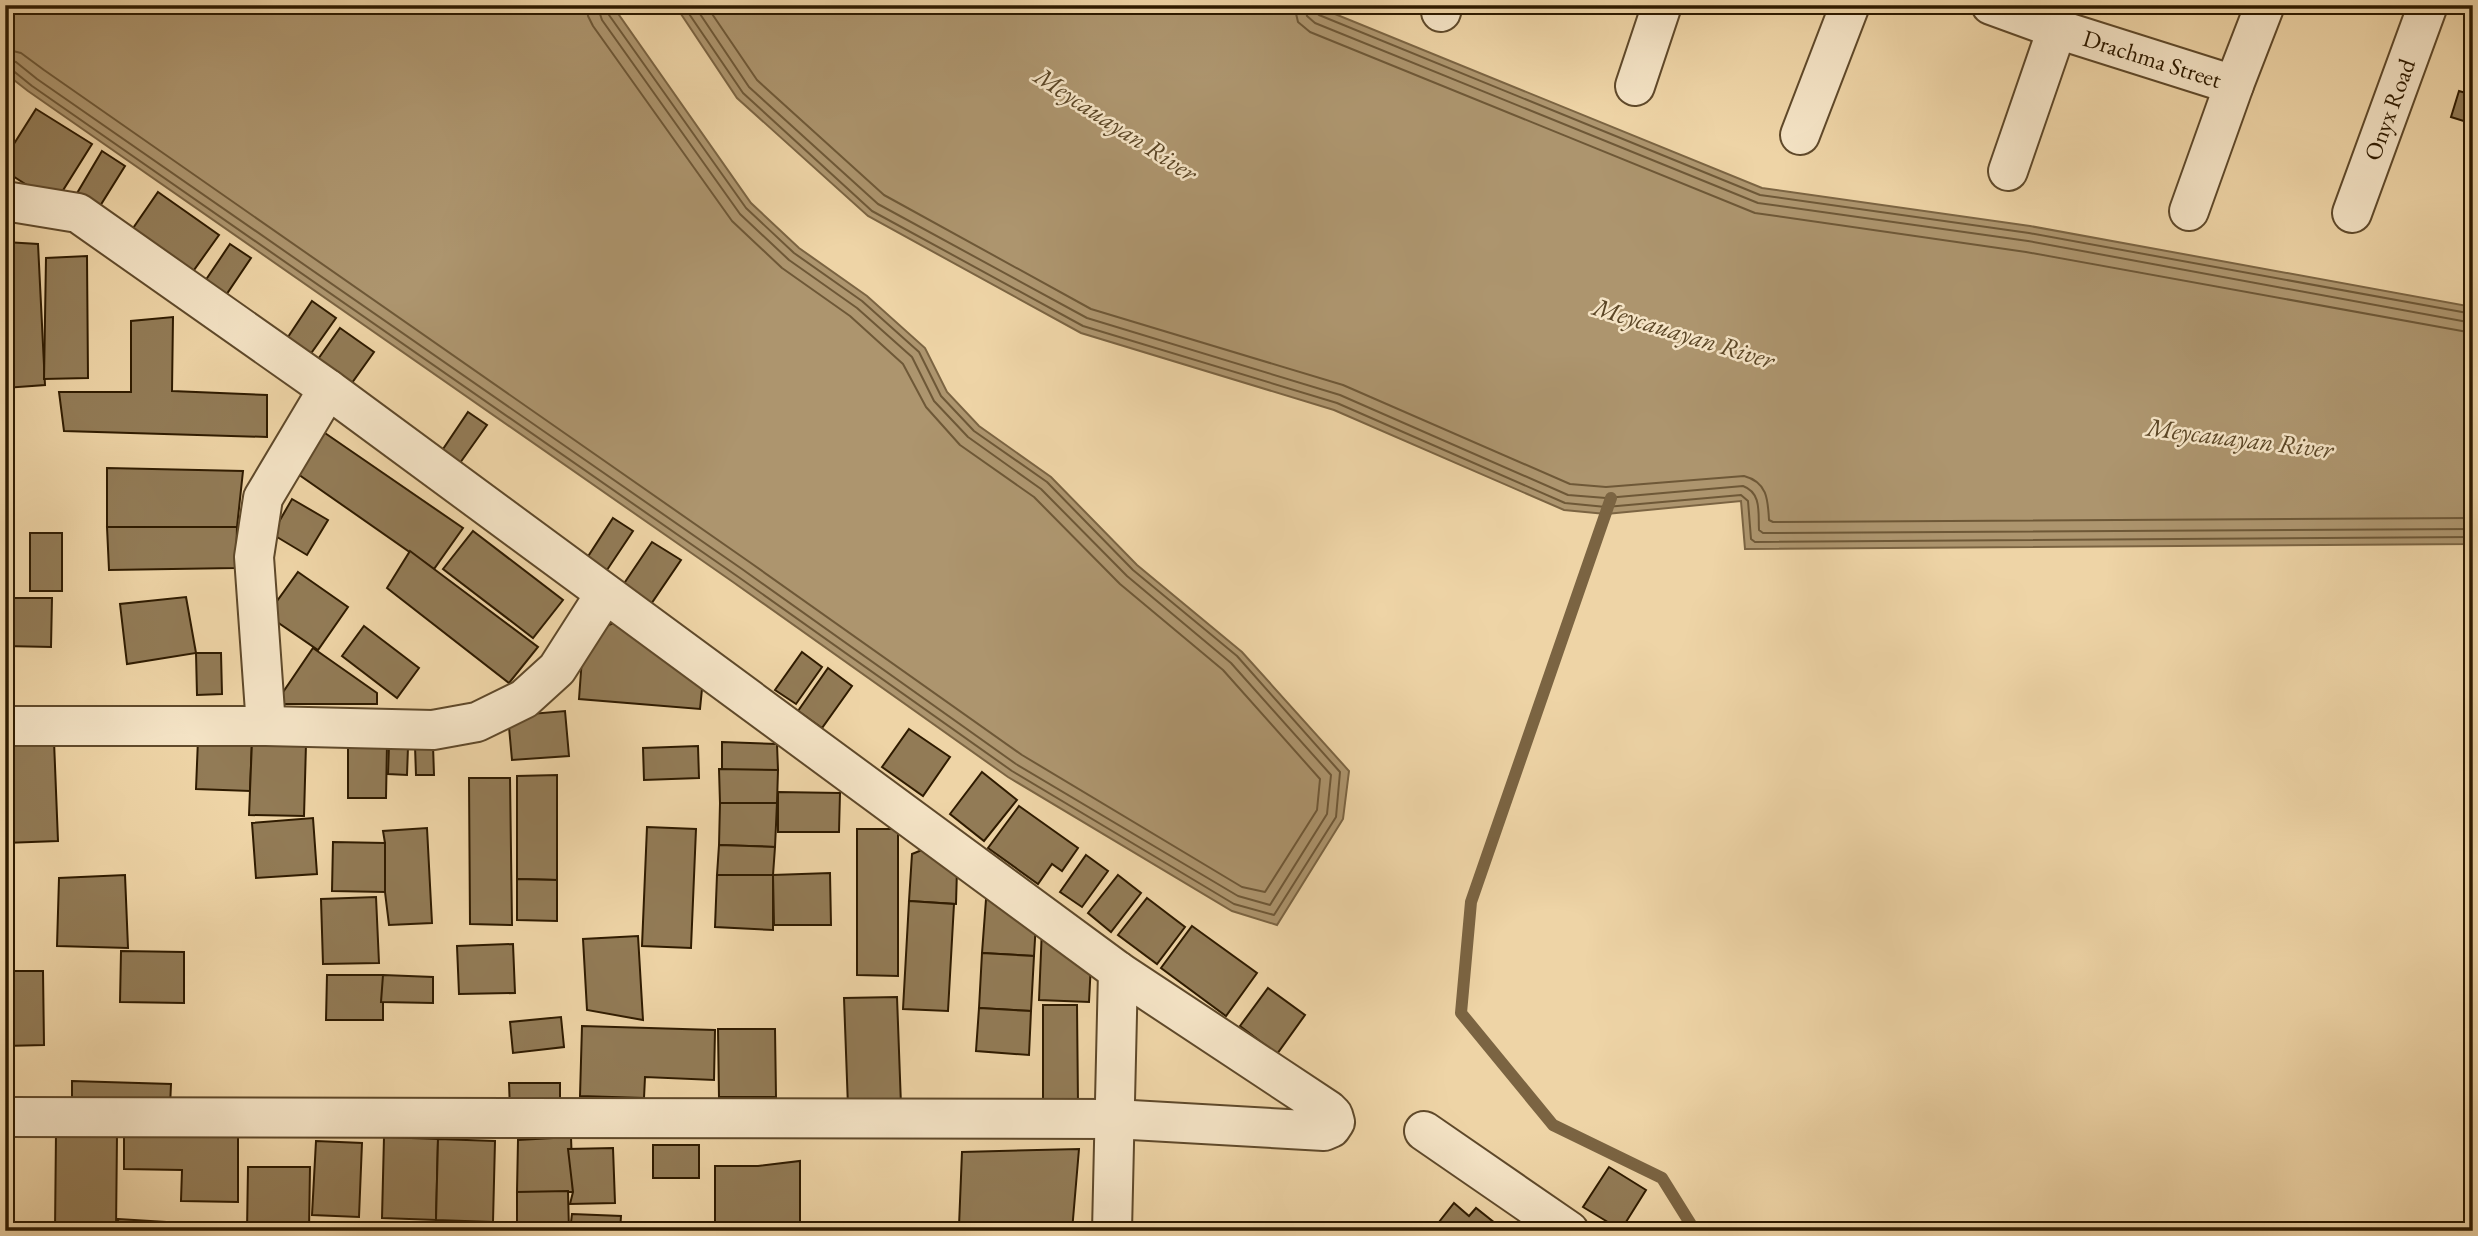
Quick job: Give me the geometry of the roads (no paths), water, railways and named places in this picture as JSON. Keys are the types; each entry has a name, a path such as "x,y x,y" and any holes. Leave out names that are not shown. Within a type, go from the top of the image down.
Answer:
{"street":[{"path":"1635,86 1662,5"},
{"path":"1800,135 1850,5"},
{"name":"Drachma Street","path":"1991,5 2057,29 2234,85"},
{"path":"2189,211 2265,5"},
{"name":"Onyx Road","path":"2352,213 2428,5"},
{"path":"2008,171 2057,29"},
{"path":"5,201 78,213 328,389 1118,971 1328,1110 1334,1115 1335,1122 1331,1128 1324,1131 1114,1119 5,1117"},
{"path":"266,726 254,557 263,498 328,389"},
{"path":"5,726 266,726 433,730 477,722 524,699 557,669 605,594"},
{"path":"1112,1231 1118,971"},
{"path":"1424,1131 1569,1231"}],"water":[{"path":"5,5 612,5 751,203 799,248 867,296 925,348 947,392 979,426 1051,477 1137,565 1242,652 1349,771 1343,819 1277,925 1232,911 1008,777 28,91 5,73"},
{"name":"Meycauayan River","path":"675,5 1313,5 1762,188 2030,226 2473,307 2473,544 1745,549 1741,501 1606,514 1564,510 1334,410 1081,333 868,216 737,98"}],"waterway":[{"path":"1611,498 1471,902 1461,1013 1553,1125 1662,1178 1695,1231"}]}
